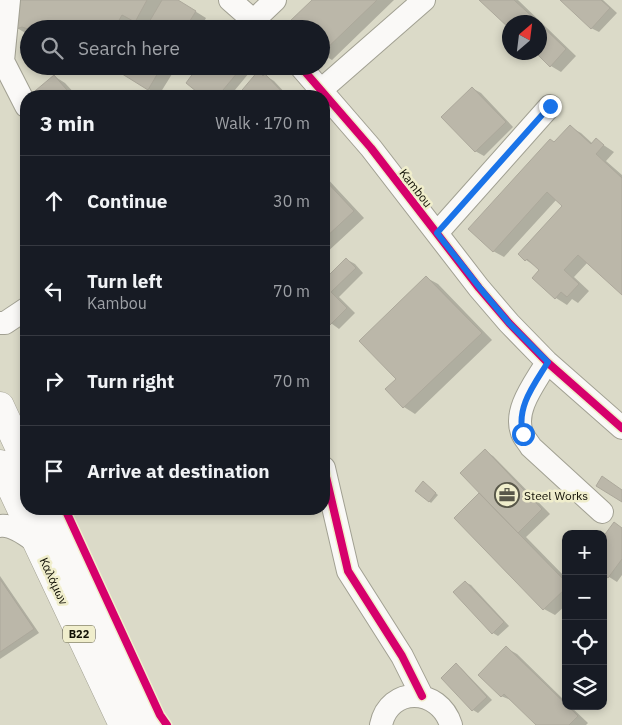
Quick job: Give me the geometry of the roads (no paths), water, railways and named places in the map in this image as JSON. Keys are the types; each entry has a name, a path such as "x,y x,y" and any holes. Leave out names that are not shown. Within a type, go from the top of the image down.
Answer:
{"main road":[{"name":"Καλάμων","path":"0,406 7,472 20,503"},
{"name":"Καλάμων","path":"25,515 122,725"},
{"name":"Καλάμων","path":"51,515 147,725"}],"street":[{"path":"10,0 3,60 20,94"},
{"path":"230,0 253,20"},
{"path":"261,20 275,0"},
{"path":"321,90 424,0"},
{"name":"Kambou","path":"308,75 321,90"},
{"name":"Kambou","path":"330,100 371,148 509,323 548,362 622,428"},
{"path":"437,233 550,106"},
{"path":"2,328 20,314"},
{"path":"548,362 525,401 520,424 523,434 531,447 602,512"},
{"path":"330,494 348,571 402,656 422,696"},
{"path":"0,526 5,525 20,531 37,543"},
{"path":"381,725 389,708 398,700 410,696 422,696 433,700 442,707 451,725"}],"place":[{"name":"Steel Works","path":"507,495"}]}
